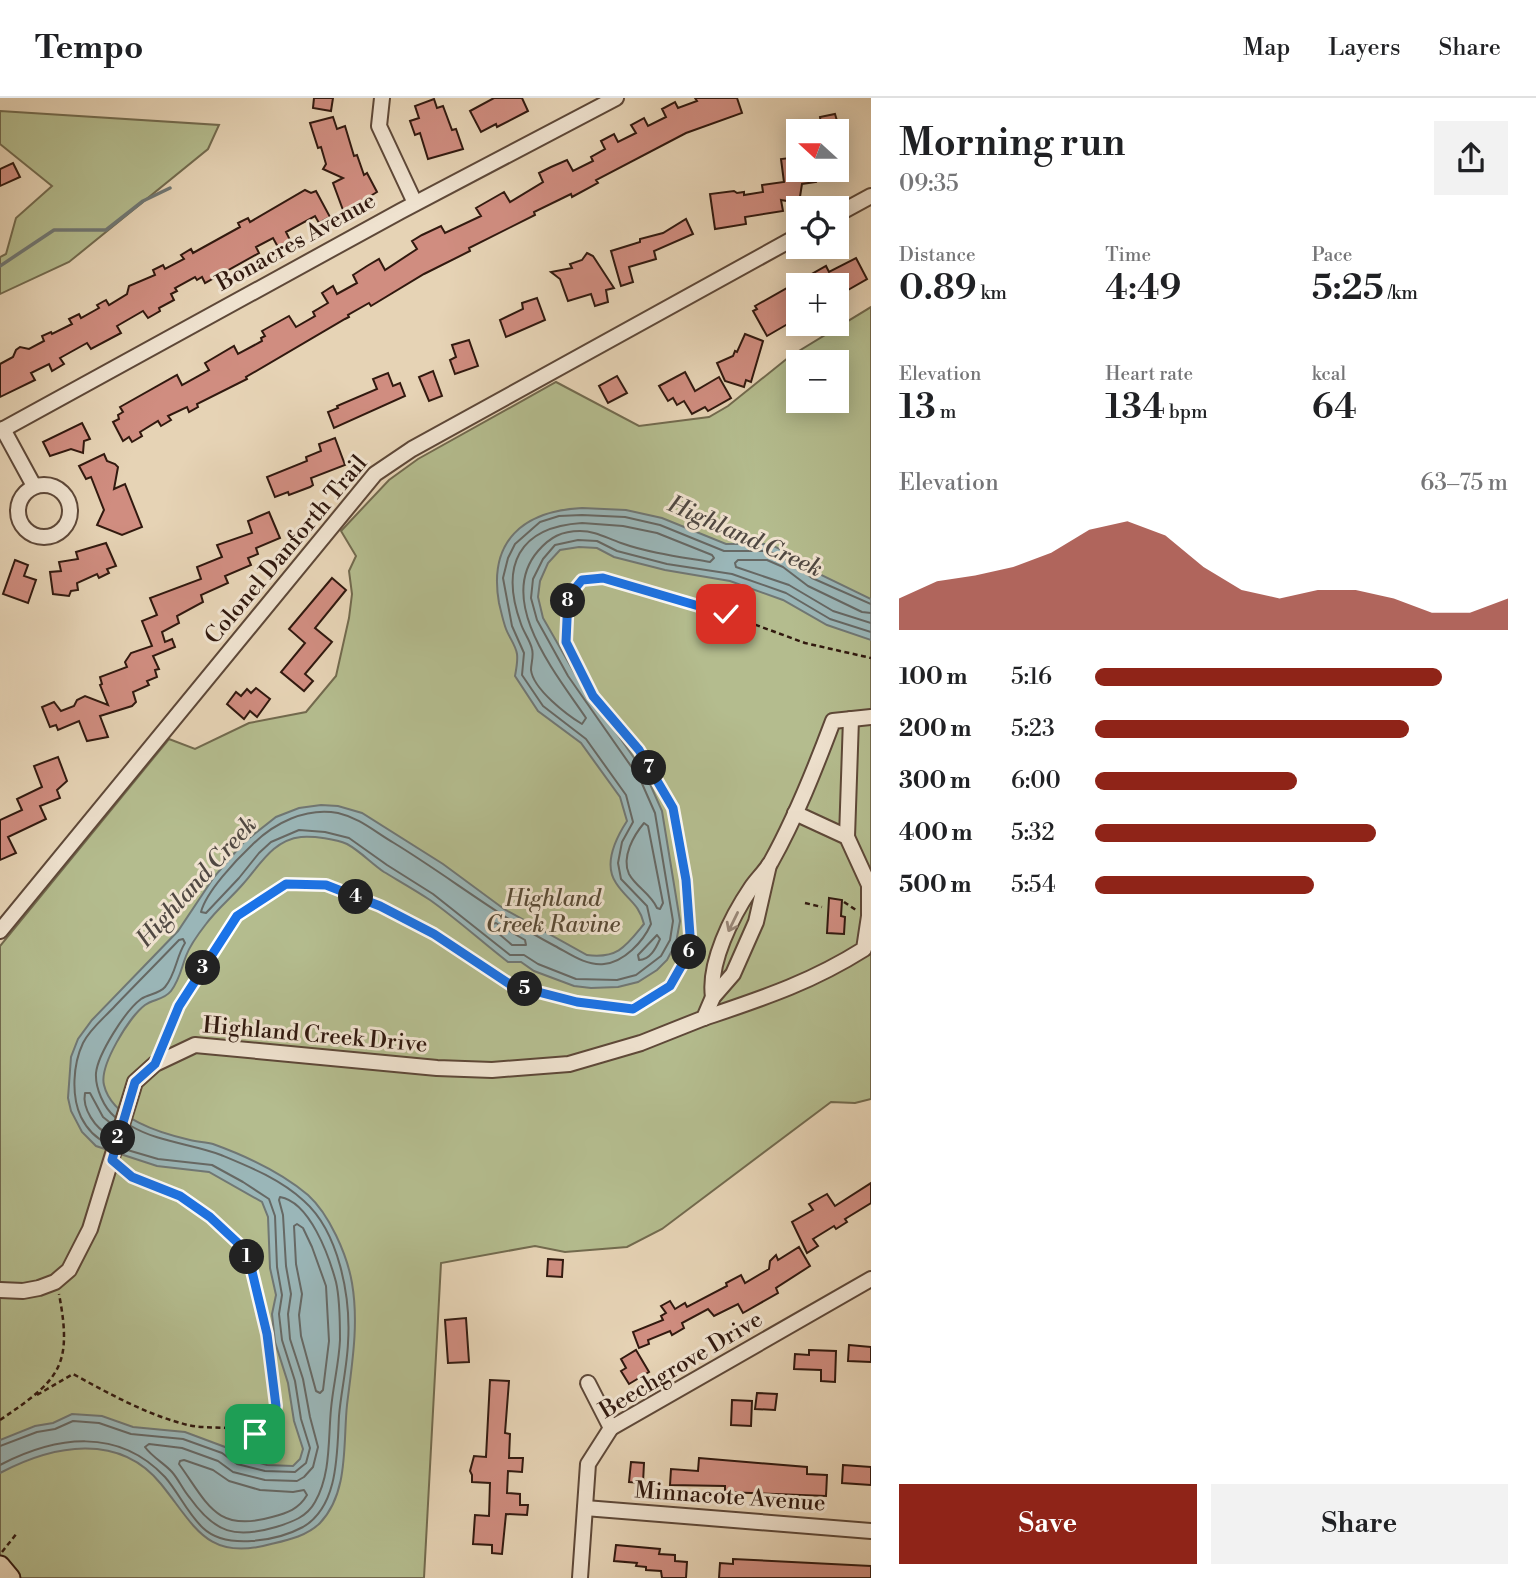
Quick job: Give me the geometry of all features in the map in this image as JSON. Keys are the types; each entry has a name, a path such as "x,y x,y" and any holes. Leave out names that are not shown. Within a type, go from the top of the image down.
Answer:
{"main road":[{"path":"0,1566 10,1578"}],"street":[{"path":"382,98 379,126 415,203"},
{"name":"Bonacres Avenue","path":"1,430 415,203 615,98"},
{"path":"849,208 871,196"},
{"name":"Colonel Danforth Trail","path":"0,931 375,474 412,449 786,243"},
{"path":"1,430 34,486"},
{"path":"713,997 715,964 728,932 751,888 769,865 795,813 833,721 871,717"},
{"path":"795,813 847,836 851,719"},
{"name":"Highland Creek Drive","path":"55,1282 69,1270 90,1229 135,1082 155,1064 194,1045 437,1068 492,1070 569,1064 641,1043 795,987 829,971 864,949 869,916 869,885 847,836"},
{"path":"704,1018 713,997 733,974 756,922 769,865"},
{"name":"Beechgrove Drive","path":"580,1578 588,1464 611,1428 871,1279"},
{"path":"0,1290 23,1291 55,1282"},
{"path":"588,1383 611,1428"},
{"name":"Minnacote Avenue","path":"585,1508 871,1531"}],"path":[{"path":"155,1064 179,1006 237,916 286,884 326,885 380,906 434,934 511,985 524,989 577,1002 633,1009 670,986 691,949 686,880 673,808 639,750 593,696 566,642 568,597 582,580 603,578 726,614 805,643 871,658"},
{"path":"805,903 822,907"},
{"path":"0,1420 73,1374 131,1405 189,1425 228,1428 255,1434 263,1434 272,1428 276,1406 267,1334 250,1263 240,1245 210,1217 180,1196 132,1177 112,1160"},
{"path":"37,1395 55,1373 64,1350 64,1321 55,1282"},
{"path":"0,1555 17,1533"}],"green space":[{"path":"0,111 219,125 208,149 69,262 0,294 0,257 6,254 16,218 52,186 0,144"},
{"name":"Highland Creek Ravine","path":"871,307 871,1099 855,1103 831,1102 662,1229 627,1247 565,1252 535,1246 441,1263 424,1578 0,1578 0,946 169,739 195,749 249,723 306,712 336,676 349,618 352,594 349,571 356,556 341,531 389,480 418,459 556,382 639,426 709,417 728,406 786,359 786,413 849,413 849,350 800,350 823,336 849,336 849,320"}],"water":[{"path":"582,508 626,510 662,518 726,544 769,544 791,554 815,572 871,599 871,640 827,625 783,600 730,581 665,570 614,557 597,548 560,550 548,563 540,581 538,597 543,618 574,672 646,775 662,811 680,921 676,943 667,960 638,982 618,987 574,986 534,971 521,962 508,962 440,907 384,872 347,844 325,838 301,837 275,848 200,931 171,991 145,1005 131,1020 106,1066 104,1085 117,1107 139,1123 165,1133 213,1144 262,1165 286,1179 316,1203 330,1224 350,1272 355,1314 343,1467 336,1497 320,1523 303,1534 249,1548 232,1548 217,1544 205,1536 161,1484 144,1467 126,1456 85,1448 63,1450 20,1463 0,1473 0,1440 72,1414 102,1416 133,1427 185,1432 225,1447 239,1457 267,1465 293,1466 300,1459 303,1449 294,1421 288,1383 275,1342 272,1314 276,1295 270,1268 268,1217 262,1202 209,1172 157,1166 96,1146 82,1132 71,1111 68,1098 71,1057 78,1039 92,1020 178,931 214,877 243,843 276,817 299,808 338,806 362,813 443,864 504,909 587,955 614,953 632,939 644,924 636,906 612,876 612,851 627,821 620,797 581,743 538,711 515,676 516,651 499,603 499,562 514,533 543,515"}],"building":[{"path":"314,98 333,98 331,111 313,108"},
{"path":"494,98 522,98 528,111 481,132 470,111"},
{"path":"695,98 737,98 742,113 686,133 596,180 598,183 572,197 571,194 534,212 535,215 469,248 470,251 424,274 371,306 369,303 348,315 349,317 246,377 247,379 197,404 198,407 189,412 187,407 168,416 171,420 161,426 158,421 140,432 142,436 132,442 129,437 123,441 113,422 119,419 118,415 123,412 120,407 177,375 182,385 209,370 205,363 234,346 238,354 262,341 261,338 265,336 262,331 289,316 296,327 315,316 313,312 328,303 322,293 333,286 337,294 357,283 353,275 379,259 385,270 417,249 412,241 422,235 441,226 445,233 481,216 476,208 504,192 510,202 543,182 539,173 567,160 573,171 593,161 591,157 605,149 601,141 614,134 618,142 636,133 631,125 644,118 648,126 666,117 662,109 675,102 678,108 697,101"},
{"path":"434,99 437,108 443,106 463,149 428,159 420,133 415,135 410,121 419,118 415,106"},
{"path":"835,114 836,119 820,119"},
{"path":"333,117 337,129 345,126 354,156 357,155 364,175 367,173 377,192 346,211 343,210 333,183 343,178 323,169 326,164 310,123"},
{"path":"786,158 786,182 816,182 802,184 800,196 786,196 786,201 781,200 783,211 745,217 746,224 715,229 710,194 734,191 744,192 744,195 763,192 762,185 784,182 781,159"},
{"path":"13,163 20,177 0,186 0,169"},
{"path":"305,190 311,193 316,191 330,217 319,223 315,216 286,232 290,240 278,247 273,238 256,247 259,253 205,283 202,277 197,280 195,277 175,288 177,291 171,294 174,300 159,308 160,311 148,318 143,311 117,326 121,333 91,349 87,343 60,358 64,364 52,371 49,364 31,373 35,380 0,397 0,364 13,357 20,347 29,349 44,341 42,336 72,324 69,319 79,314 81,318 99,308 97,305 106,300 109,305 127,294 129,286 155,275 153,270 163,265 165,269 184,259 181,255 191,249 193,253 240,227 238,223 248,218 250,222"},
{"path":"686,219 693,234 654,251 656,259 629,267 633,282 621,286 611,251 663,233"},
{"path":"587,253 593,256 614,288 606,290 608,302 595,306 591,294 568,301 560,279 551,272 572,268 570,264 582,260"},
{"path":"856,258 867,279 849,289 849,273 814,273 826,266 829,272"},
{"path":"786,289 786,325 767,336 753,311 757,309 755,306"},
{"path":"537,298 545,320 506,337 500,320 523,309 522,303"},
{"path":"745,334 763,341 751,382 746,380 744,387 725,381 717,363 737,352"},
{"path":"469,340 478,366 455,374 450,360 456,357 452,345"},
{"path":"433,371 442,396 429,401 419,377"},
{"path":"685,372 695,391 719,377 731,398 708,411 705,407 692,414 684,401 677,405 673,398 668,401 659,386"},
{"path":"388,373 393,386 400,383 405,396 334,428 328,412 377,389 373,379"},
{"path":"617,376 627,393 608,403 599,386"},
{"path":"82,423 90,439 84,441 83,453 71,449 50,456 43,442"},
{"path":"335,438 345,465 311,478 313,485 310,487 275,497 267,477 307,461 306,457 321,451 319,444"},
{"path":"104,454 107,461 118,467 114,489 125,484 142,527 122,535 97,525 104,510 91,477 86,479 79,466"},
{"path":"269,512 280,538 256,548 258,554 248,558 251,565 225,576 228,583 201,595 203,602 177,616 179,623 162,632 165,642 172,639 175,647 153,656 159,669 155,670 157,677 147,681 149,685 133,692 136,702 132,706 100,716 108,737 87,741 79,721 58,730 56,725 50,727 42,707 54,702 61,711 74,706 77,700 85,696 108,705 100,685 100,677 127,667 125,662 131,653 152,646 142,621 157,615 150,598 201,579 197,567 222,557 217,545 252,533 248,521"},
{"path":"106,543 116,566 107,569 109,573 99,578 97,574 77,583 78,590 71,591 69,596 53,594 50,572 61,571 59,562 78,559 76,552"},
{"path":"15,560 28,565 24,576 36,580 28,603 3,594"},
{"path":"332,578 346,590 315,628 332,642 305,674 313,681 304,691 281,672 305,643 289,629"},
{"path":"256,688 270,699 257,717 250,711 244,719 227,704 236,692 241,696 247,689 251,693"},
{"path":"58,757 67,781 57,790 60,798 40,806 46,819 8,837 16,853 0,860 0,820 22,810 17,799 42,787 34,766"},
{"path":"829,898 842,900 844,934 827,933"},
{"path":"871,1183 871,1203 845,1219 847,1222 836,1229 834,1226 813,1239 818,1246 807,1253 792,1222 813,1210 809,1204 827,1194 835,1206"},
{"path":"799,1247 810,1266 776,1288 778,1293 743,1313 738,1304 714,1316 708,1309 682,1323 684,1328 672,1335 670,1331 648,1340 649,1344 639,1348 633,1332 663,1320 661,1316 666,1313 661,1306 670,1301 675,1309 685,1303 687,1307 727,1286 726,1283 741,1275 745,1283 769,1269 770,1261 776,1255 778,1260"},
{"path":"548,1259 563,1260 562,1277 547,1276"},
{"path":"466,1318 469,1362 448,1363 445,1320"},
{"path":"849,1345 871,1347 871,1362 848,1361"},
{"path":"636,1350 649,1372 629,1384 621,1371 626,1368 621,1359"},
{"path":"809,1350 836,1351 835,1382 821,1381 821,1370 794,1369 795,1354 809,1355"},
{"path":"490,1380 509,1381 505,1433 510,1434 509,1458 523,1458 522,1472 508,1471 507,1493 520,1494 520,1505 528,1505 527,1515 506,1514 502,1554 492,1553 492,1545 473,1544 475,1515 489,1516 490,1483 472,1482 470,1471 474,1456 486,1457"},
{"path":"757,1393 777,1394 775,1410 755,1409"},
{"path":"732,1400 752,1401 751,1426 731,1425"},
{"path":"699,1458 807,1467 807,1474 827,1475 826,1496 725,1492 725,1486 670,1485 671,1469 698,1471"},
{"path":"631,1462 644,1463 643,1483 629,1482"},
{"path":"843,1465 871,1467 871,1485 842,1483"},
{"path":"616,1545 660,1549 659,1554 675,1555 675,1561 687,1562 686,1578 662,1578 661,1571 646,1570 646,1567 636,1566 637,1563 614,1561"},
{"path":"733,1559 871,1566 871,1578 719,1578 720,1563 733,1564"}],"waterway":[{"path":"0,266 54,230 106,230 143,201 170,188"}],"route":[{"path":"255,1434 263,1434 272,1428 276,1406 267,1334 250,1263 240,1245 210,1217 180,1196 132,1177 112,1160 135,1082 155,1064 179,1006 237,916 286,884 326,885 380,906 434,934 511,985 577,1002 633,1009 670,986 691,949 686,880 673,808 639,750 593,696 566,642 568,597 582,580 603,578 726,614"}],"water label":[{"name":"Highland Creek","path":"745,537"},
{"name":"Highland Creek","path":"197,882"}]}
